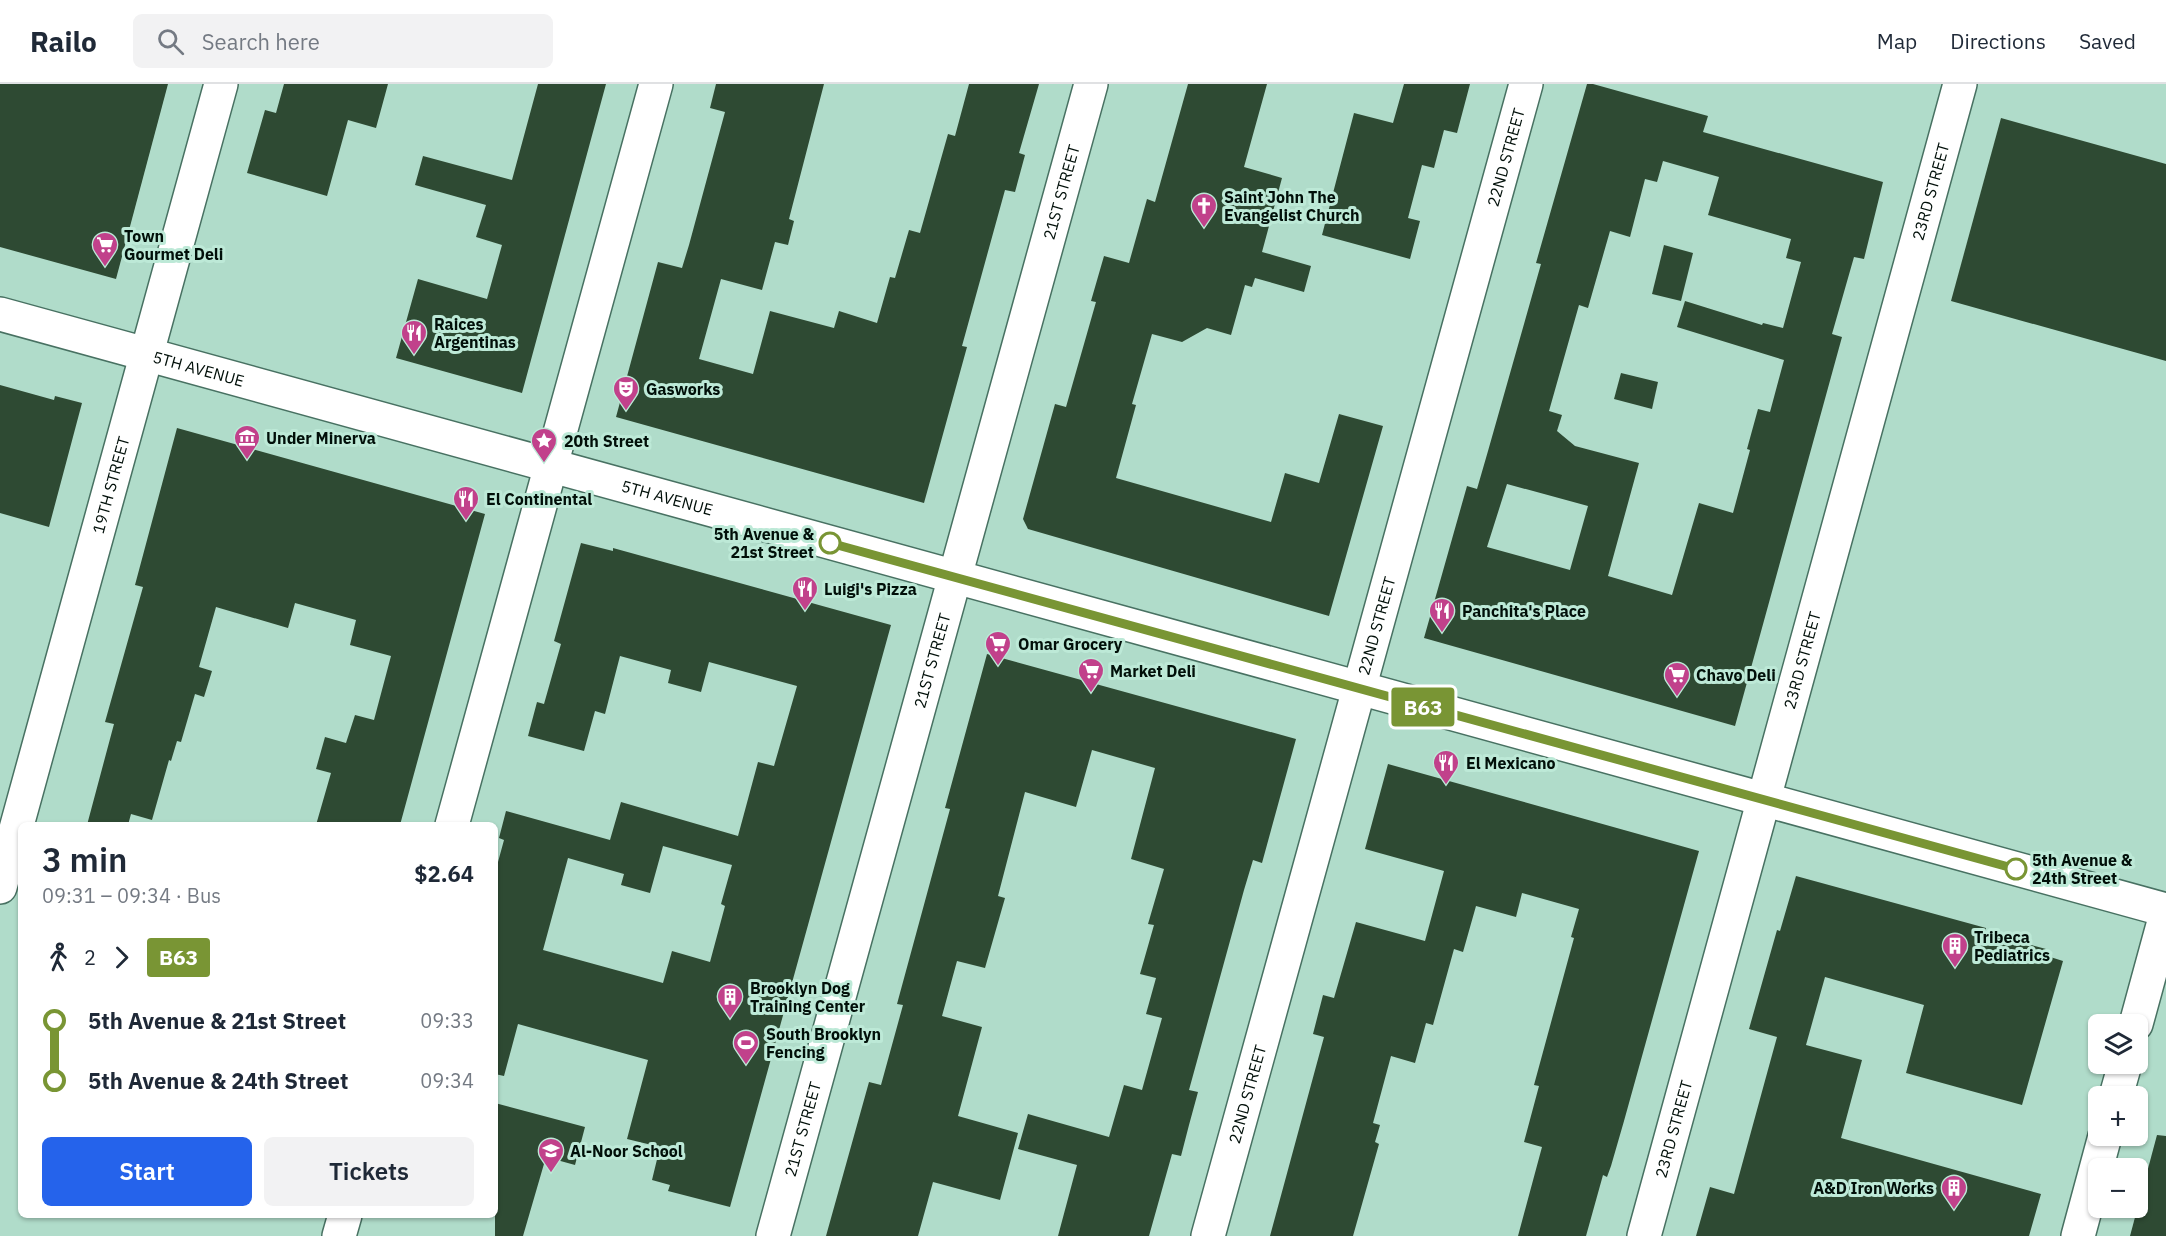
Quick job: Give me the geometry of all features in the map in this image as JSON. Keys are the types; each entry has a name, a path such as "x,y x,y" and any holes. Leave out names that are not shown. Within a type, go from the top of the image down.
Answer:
{"street":[{"name":"19TH STREET","path":"0,887 220,84"},
{"path":"453,822 656,84"},
{"name":"21ST STREET","path":"773,1236 1091,84"},
{"name":"22ND STREET","path":"1208,1236 1526,84"},
{"name":"23RD STREET","path":"1644,1236 1960,84"},
{"name":"5TH AVENUE","path":"0,314 2166,912"},
{"path":"2139,1014 2166,912"},
{"path":"2078,1236 2102,1146"},
{"path":"339,1236 344,1218"}],"building":[{"path":"0,84 168,84 116,279 0,247"},
{"path":"284,84 388,84 376,128 348,120 327,196 247,173 265,110 276,113"},
{"path":"538,84 606,84 522,393 396,358 418,279 487,299 502,245 476,237 486,205 415,185 423,156 512,180"},
{"path":"716,84 824,84 789,219 794,221 788,245 775,242 762,290 721,279 699,359 753,374 770,311 834,328 839,311 877,323 890,277 895,278 909,230 920,233 948,134 955,136 969,84 1039,84 1019,153 1025,155 1015,192 1005,190 962,346 967,347 924,503 616,417 658,262 682,268 689,245 725,112 710,108"},
{"path":"1188,84 1267,84 1244,167 1282,178 1262,252 1311,266 1304,292 1255,278 1252,287 1245,285 1231,335 1207,328 1182,342 1152,334 1132,404 1136,405 1116,478 1271,522 1285,473 1319,483 1339,414 1383,426 1329,616 1028,529 1023,519 1055,404 1066,407 1096,302 1091,301 1104,256 1129,263 1147,199 1155,202"},
{"path":"1404,84 1470,84 1457,133 1444,130 1434,168 1422,165 1408,218 1420,221 1410,259 1322,235 1354,113 1393,123"},
{"path":"1587,84 1708,116 1703,132 1883,182 1864,259 1854,257 1832,334 1842,337 1735,726 1424,638 1467,486 1477,489 1541,264 1536,263","holes":["1663,161 1719,177 1708,215 1791,239 1786,258 1801,262 1783,328 1763,323 1762,325 1685,301 1677,327 1784,360 1770,412 1758,409 1747,449 1750,450 1733,513 1699,503 1672,595 1608,576 1639,463 1575,446 1557,431 1562,415 1549,411 1579,305 1588,308 1610,231 1630,237 1645,179 1657,182","1507,484 1588,506 1570,570 1487,547"]},
{"path":"2001,118 2166,164 2166,361 1951,301"},
{"path":"1664,245 1693,253 1681,301 1652,294"},
{"path":"1621,373 1658,382 1652,409 1614,399"},
{"path":"0,385 54,400 55,396 82,403 49,527 0,513"},
{"path":"177,428 485,514 401,822 317,822 331,773 316,769 325,737 346,743 355,715 374,720 391,656 350,645 356,620 295,603 288,628 216,607 199,667 212,671 204,697 195,694 181,742 177,741 171,761 169,760 152,820 131,814 129,822 88,822 114,724 105,722 143,587 135,585"},
{"path":"581,543 613,551 613,548 891,625 730,1207 668,1191 670,1185 652,1180 660,1147 627,1139 648,1060 518,1024 504,1076 498,1075 498,862 504,840 499,838 506,811 610,840 621,802 738,836 758,762 774,766 797,686 709,662 701,692 668,683 671,670 620,656 605,714 595,711 584,751 528,736 537,702 544,704 561,644 554,641","holes":["663,846 732,865 721,904 725,906 710,962 672,951 663,983 543,950 568,858 624,874 621,885 650,893"]},
{"path":"987,654 1296,739 1262,863 1253,860 1244,890 1189,1090 1198,1092 1181,1156 1172,1154 1149,1236 1058,1236 1077,1165 1018,1149 1028,1114 1109,1137 1124,1085 1142,1090 1162,1018 1146,1014 1156,978 1140,974 1154,925 1148,924 1164,869 1131,859 1155,768 1092,750 1076,807 1025,792 998,896 1005,898 985,968 957,961 942,1016 982,1027 958,1116 1018,1133 1000,1200 933,1182 918,1236 826,1236 869,1082 881,1085 903,1005 897,1004 950,809 945,808"},
{"path":"1388,764 1699,851 1611,1166 1607,1177 1603,1175 1586,1236 1518,1236 1542,1147 1524,1142 1539,1086 1534,1085 1574,938 1571,937 1579,909 1522,893 1516,917 1476,906 1463,952 1454,949 1433,1025 1426,1023 1415,1063 1391,1056 1373,1123 1380,1125 1375,1142 1379,1144 1353,1236 1270,1236 1324,1037 1313,1034 1323,995 1334,998 1356,922 1425,941 1444,871 1365,849"},
{"path":"1796,876 1986,928 1985,933 2046,949 2044,955 2063,961 2022,1105 1906,1073 1924,1005 1825,977 1806,1045 1862,1060 1841,1138 2041,1194 2029,1236 1696,1236 1710,1187 1734,1194 1777,1037 1749,1029 1777,930 1780,931"},
{"path":"498,1104 585,1127 575,1165 546,1157 523,1236 495,1236 495,1218 498,1218"},
{"path":"2157,1135 2166,1136 2166,1236 2130,1236 2135,1218 2148,1218 2148,1169"}],"bus line":[{"name":"B63","path":"830,543 2016,869"}],"place":[{"name":"Saint John The Evangelist Church","path":"1204,229"},
{"name":"Town Gourmet Deli","path":"105,268"},
{"name":"Raices Argentinas","path":"414,356"},
{"name":"Gasworks","path":"626,412"},
{"name":"Under Minerva","path":"247,461"},
{"name":"20th Street","path":"544,464"},
{"name":"El Continental","path":"466,522"},
{"name":"5th Avenue & 21st Street","path":"830,543"},
{"name":"Luigi's Pizza","path":"805,612"},
{"name":"Panchita's Place","path":"1442,634"},
{"name":"Omar Grocery","path":"998,667"},
{"name":"Market Deli","path":"1091,694"},
{"name":"Chavo Deli","path":"1677,698"},
{"name":"El Mexicano","path":"1446,786"},
{"name":"5th Avenue & 24th Street","path":"2016,869"},
{"name":"Tribeca Pediatrics","path":"1955,969"},
{"name":"Brooklyn Dog Training Center","path":"730,1020"},
{"name":"South Brooklyn Fencing","path":"746,1066"},
{"name":"Al-Noor School","path":"551,1174"},
{"name":"A&D Iron Works","path":"1954,1211"}]}
